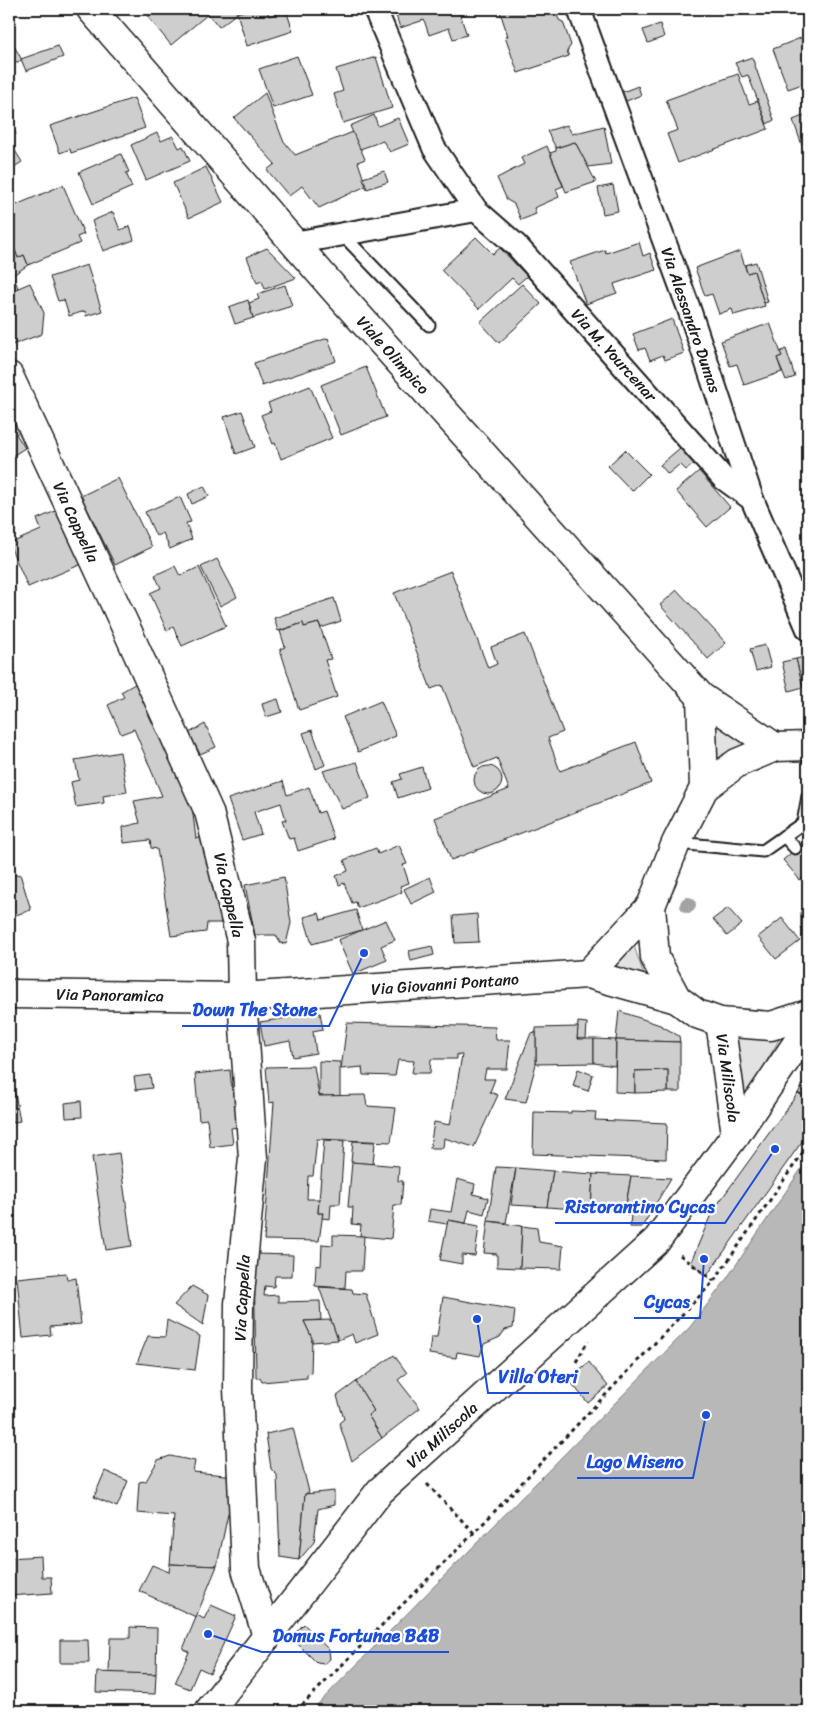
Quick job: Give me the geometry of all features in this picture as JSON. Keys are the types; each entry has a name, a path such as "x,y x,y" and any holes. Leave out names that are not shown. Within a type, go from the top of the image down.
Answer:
{"street":[{"name":"Viale Olimpico","path":"91,9 294,243 701,697 775,747"},
{"name":"Via M. Yourcenar","path":"375,9 434,148 476,210 518,246 723,478 752,499"},
{"name":"Via Alessandro Dumas","path":"579,9 688,306 752,499 808,629"},
{"path":"294,243 476,210"},
{"name":"Via Cappella","path":"9,376 209,812 241,941 242,997 253,1158 239,1304 238,1388 246,1569 267,1636"},
{"path":"701,697 704,788"},
{"path":"588,974 651,906 676,843 704,788 737,763 775,747 808,746"},
{"path":"651,906 655,958 676,999 697,1014 720,1022 771,1026 808,1014"},
{"name":"Via Giovanni Pontano","path":"242,997 588,974 676,999"},
{"name":"Via Panoramica","path":"9,994 242,997"},
{"name":"Via Miliscola","path":"720,1022 736,1134"},
{"name":"Via Miliscola","path":"209,1711 380,1491 657,1240 736,1134 808,1027"}],"lane":[{"path":"342,234 429,325"},
{"path":"676,843 763,851 804,822 808,796"},
{"path":"784,836 795,848"},
{"path":"808,913 808,925"}],"path":[{"path":"296,1711 474,1533 714,1281 808,1145"},
{"path":"674,1261 680,1254 714,1281"},
{"path":"576,1362 587,1342 594,1335"},
{"path":"431,1488 474,1533"}],"shaded area":[{"path":"716,722 748,742 723,754 717,760"},
{"path":"633,943 646,981 603,968"},
{"path":"733,1036 780,1038 745,1099"},
{"path":"808,1159 808,1711 311,1711 690,1327 723,1284"}],"building":[{"path":"158,9 203,9 208,14 171,45 148,17"},
{"path":"209,9 236,9 237,13 219,27 206,11"},
{"path":"250,9 267,9 269,16 286,10 293,31 247,46 237,13"},
{"path":"404,9 458,9 467,35 453,39 449,28 429,35 424,20 400,28 395,12"},
{"path":"499,9 557,9 557,15 559,20 563,22 571,45 567,51 569,56 518,73 505,37 508,36"},
{"path":"660,24 664,37 648,43 643,30"},
{"path":"808,35 808,82 788,89 773,49"},
{"path":"9,37 22,60 9,66"},
{"path":"58,46 63,57 26,71 21,59"},
{"path":"297,56 312,95 273,108 259,69"},
{"path":"376,57 392,108 343,123 334,94 343,91 336,69"},
{"path":"752,57 774,120 767,124 748,75 742,77 735,63"},
{"path":"738,74 749,104 758,101 768,129 678,163 667,134 678,130 666,100"},
{"path":"638,86 641,95 624,102 620,93"},
{"path":"265,93 283,140 295,155 353,132 365,159 358,162 366,186 319,208 302,186 289,196 267,170 275,164 234,118"},
{"path":"134,98 145,128 71,153 70,149 60,153 50,126"},
{"path":"808,114 808,162 793,120"},
{"path":"374,115 378,126 398,118 409,144 390,152 383,141 360,149 350,126"},
{"path":"9,122 16,134 9,138"},
{"path":"567,125 572,134 604,126 611,164 588,167 575,142 556,148 547,131"},
{"path":"157,133 161,141 173,136 179,148 183,146 190,161 146,180 131,145"},
{"path":"9,141 22,162 9,170"},
{"path":"575,142 596,182 566,192 550,153 556,151 556,148"},
{"path":"547,146 563,186 556,189 559,197 534,208 536,214 521,220 514,204 507,200 497,178 524,164 521,158"},
{"path":"121,154 129,172 126,173 132,187 93,204 79,172"},
{"path":"206,167 223,202 189,218 173,183"},
{"path":"384,171 388,182 367,189 363,178"},
{"path":"63,185 84,234 77,237 80,243 28,265 24,255 18,258 9,235 9,208"},
{"path":"613,185 618,211 603,214 598,188"},
{"path":"113,212 120,230 130,226 134,240 103,251 92,221"},
{"path":"476,237 493,254 500,248 527,276 518,284 512,278 479,309 441,270"},
{"path":"11,240 18,258 24,255 28,265 13,275 18,288 9,292 9,241"},
{"path":"639,242 643,256 650,253 656,270 614,284 617,293 586,304 570,262 605,250 606,253"},
{"path":"267,248 296,278 265,289 262,281 257,283 247,257"},
{"path":"740,251 747,273 754,271 765,306 734,315 732,309 719,314 712,294 705,296 695,268"},
{"path":"756,262 768,302 764,303 754,271 747,273 745,265"},
{"path":"87,265 102,311 86,316 85,311 69,316 64,300 58,301 50,277"},
{"path":"30,283 44,313 42,334 9,346 9,292"},
{"path":"522,284 541,304 499,343 480,322"},
{"path":"285,285 292,306 253,318 249,303 259,299 257,294"},
{"path":"248,300 253,318 235,324 229,307"},
{"path":"672,319 684,353 665,360 663,355 650,360 645,348 639,350 633,334"},
{"path":"770,323 782,356 777,358 782,372 744,385 737,364 730,366 721,341"},
{"path":"328,338 336,361 262,386 254,363"},
{"path":"786,349 795,377 786,380 777,358 782,356 780,352"},
{"path":"366,367 386,417 341,435 321,385"},
{"path":"310,386 332,438 281,459 261,415 271,411 268,403"},
{"path":"242,411 255,447 236,454 224,417"},
{"path":"11,415 21,431 16,434 25,448 9,458 9,416"},
{"path":"680,448 694,464 686,470 680,464 668,474 660,465"},
{"path":"625,450 649,474 632,491 608,466"},
{"path":"699,471 730,507 707,527 676,491"},
{"path":"118,478 152,547 115,565 81,496"},
{"path":"204,486 209,496 192,504 188,494"},
{"path":"180,497 191,522 186,523 192,539 170,549 163,533 156,536 145,512"},
{"path":"58,510 82,564 28,587 9,544 41,530 37,519"},
{"path":"217,559 237,597 220,606 201,567"},
{"path":"175,566 180,576 199,567 226,626 182,646 173,627 167,631 150,593 161,588 155,575"},
{"path":"451,571 488,668 497,664 491,647 525,634 563,732 548,738 560,771 636,742 651,783 451,860 435,818 509,789 497,758 474,767 442,685 431,689 394,593"},
{"path":"677,590 726,643 708,659 660,605"},
{"path":"334,598 341,621 321,628 319,623 304,627 303,623 278,631 274,618"},
{"path":"303,623 304,627 319,623 331,659 325,660 337,697 299,710 280,649 285,647 280,631"},
{"path":"765,645 771,667 756,671 750,649"},
{"path":"808,656 808,686 803,687 796,659"},
{"path":"796,659 803,687 789,691 782,662"},
{"path":"140,681 191,798 196,839 202,837 216,882 221,923 207,923 206,932 171,936 157,849 151,848 150,840 124,843 123,827 140,823 134,801 162,796 134,729 121,734 108,705 124,697 121,692"},
{"path":"278,699 282,712 266,717 262,704"},
{"path":"381,701 396,736 358,752 343,717"},
{"path":"205,724 216,747 200,754 189,733"},
{"path":"312,730 325,765 316,769 303,733"},
{"path":"120,752 127,792 103,796 104,803 76,807 71,782 79,780 75,760"},
{"path":"357,762 370,798 342,809 323,771"},
{"path":"488,766 498,770 502,780 498,790 488,794 478,790 474,780 478,770"},
{"path":"422,767 428,788 398,798 393,782 402,779 400,774"},
{"path":"283,781 287,795 309,787 318,813 324,811 334,839 298,851 294,838 289,839 282,821 286,820 281,803 254,812 261,834 242,840 228,799"},
{"path":"808,838 808,873 800,880 783,860"},
{"path":"399,845 407,864 403,865 409,883 400,886 402,892 358,908 356,902 352,903 344,883 339,885 336,876 348,871 344,860 376,848 378,854"},
{"path":"20,874 31,910 9,917 9,877"},
{"path":"284,877 291,923 286,944 280,943 276,935 255,935 245,885"},
{"path":"430,877 436,892 411,904 404,889"},
{"path":"728,908 742,924 727,936 713,919"},
{"path":"356,910 362,930 312,944 304,917 319,913 321,920"},
{"path":"477,914 479,942 455,943 453,916"},
{"path":"782,918 800,941 776,959 758,937"},
{"path":"386,920 395,940 381,946 387,960 353,974 338,940"},
{"path":"432,946 434,955 411,961 409,951"},
{"path":"619,1011 660,1025 679,1036 680,1042 616,1040"},
{"path":"320,1013 323,1029 313,1031 316,1053 293,1057 290,1041 264,1046 260,1022"},
{"path":"578,1022 587,1023 586,1039 577,1039"},
{"path":"347,1023 495,1027 496,1040 510,1040 507,1069 486,1069 484,1079 495,1079 490,1092 498,1095 474,1147 444,1138 443,1148 430,1148 434,1122 450,1125 462,1055 457,1054 457,1059 431,1059 430,1073 412,1073 414,1061 398,1060 395,1076 363,1075 362,1067 341,1069"},
{"path":"578,1027 577,1039 594,1039 594,1063 536,1064 536,1028"},
{"path":"536,1032 536,1064 526,1102 505,1099 531,1033"},
{"path":"594,1039 616,1040 615,1066 594,1063"},
{"path":"616,1040 680,1042 680,1092 668,1092 668,1070 635,1071 635,1093 615,1092"},
{"path":"319,1061 340,1062 340,1096 319,1096"},
{"path":"314,1066 319,1096 365,1095 367,1106 396,1108 391,1142 317,1139 313,1176 308,1176 307,1199 319,1199 318,1213 323,1213 319,1241 264,1240 274,1102 269,1103 266,1067"},
{"path":"578,1069 593,1075 588,1091 573,1086"},
{"path":"230,1070 232,1091 235,1091 239,1127 231,1128 233,1144 210,1147 207,1119 199,1120 195,1074"},
{"path":"668,1070 668,1092 635,1093 635,1071"},
{"path":"150,1075 152,1088 136,1090 134,1077"},
{"path":"808,1076 808,1099 798,1093"},
{"path":"15,1093 20,1121 9,1123 9,1094"},
{"path":"798,1093 808,1099 808,1133 706,1277 691,1262 712,1212"},
{"path":"81,1101 82,1117 66,1118 65,1103"},
{"path":"571,1111 596,1112 595,1120 667,1123 666,1159 533,1154 534,1112 571,1113"},
{"path":"324,1140 344,1141 340,1204 331,1204 330,1219 322,1218 323,1213 318,1213"},
{"path":"353,1141 375,1142 373,1164 351,1162"},
{"path":"119,1153 132,1246 106,1250 92,1157"},
{"path":"352,1162 399,1166 398,1181 403,1181 401,1205 394,1205 391,1239 360,1236 361,1225 352,1224 353,1207 348,1207"},
{"path":"496,1167 516,1168 506,1223 488,1221"},
{"path":"516,1168 553,1171 547,1207 511,1205"},
{"path":"553,1171 593,1174 591,1210 547,1207"},
{"path":"593,1174 631,1176 625,1211 591,1210"},
{"path":"631,1176 671,1178 642,1227 630,1227 631,1214 627,1216 625,1211"},
{"path":"457,1179 475,1184 473,1194 488,1198 484,1214 469,1210 466,1223 448,1220 447,1224 428,1221 430,1209 451,1212"},
{"path":"448,1220 479,1226 475,1256 462,1255 462,1264 440,1260"},
{"path":"488,1221 522,1226 520,1268 497,1267 497,1254 484,1253"},
{"path":"522,1226 537,1228 539,1242 563,1246 561,1269 520,1268"},
{"path":"333,1235 364,1236 362,1271 346,1271 345,1288 315,1286 316,1265 321,1266 322,1244 333,1245"},
{"path":"254,1254 293,1255 292,1276 275,1276 274,1287 265,1286 264,1296 278,1295 278,1302 320,1301 321,1320 304,1321 312,1338 311,1373 307,1374 307,1378 262,1382 260,1378 256,1378"},
{"path":"66,1273 67,1280 76,1278 81,1324 50,1327 51,1335 23,1338 17,1278"},
{"path":"192,1286 208,1295 203,1325 174,1305"},
{"path":"319,1287 352,1289 353,1293 366,1294 378,1334 355,1343 352,1334 338,1340"},
{"path":"443,1297 515,1310 513,1328 505,1330 500,1337 484,1344 480,1356 457,1352 456,1358 429,1354 431,1337 437,1337"},
{"path":"167,1320 200,1336 195,1370 137,1363 148,1336 165,1337"},
{"path":"331,1320 338,1340 312,1342 304,1321"},
{"path":"9,1347 16,1347 15,1361 9,1361"},
{"path":"394,1355 407,1373 398,1380 420,1408 382,1438 368,1415 374,1411 356,1382"},
{"path":"589,1362 608,1386 588,1403 568,1379"},
{"path":"356,1382 374,1411 368,1415 382,1438 352,1461 339,1423 344,1419 337,1396"},
{"path":"293,1428 309,1492 305,1494 299,1560 280,1557 277,1475 271,1469 266,1434"},
{"path":"170,1456 195,1461 193,1472 236,1476 217,1566 170,1564 174,1516 137,1513 139,1482 146,1481 158,1460"},
{"path":"105,1471 128,1481 117,1507 94,1497"},
{"path":"334,1491 334,1505 318,1509 314,1542 299,1560 305,1494"},
{"path":"41,1556 42,1577 51,1577 52,1593 9,1596 9,1558"},
{"path":"170,1564 217,1566 196,1617 139,1591 152,1565 169,1572"},
{"path":"211,1605 236,1616 210,1673 199,1668 190,1689 175,1683 189,1652 183,1649 197,1615 204,1619"},
{"path":"304,1624 329,1650 330,1659 324,1664 317,1663 291,1637"},
{"path":"130,1627 157,1628 156,1674 109,1673 110,1638 130,1638"},
{"path":"60,1640 88,1640 89,1663 60,1663"},
{"path":"97,1672 156,1674 155,1694 96,1692"}],"place":[{"name":"Down The Stone","path":"364,953"},
{"name":"Ristorantino Cycas","path":"775,1149"},
{"name":"Cycas","path":"704,1259"},
{"name":"Villa Oteri","path":"477,1319"},
{"name":"Lago Miseno","path":"706,1415"},
{"name":"Domus Fortunae B&B","path":"208,1634"}]}
